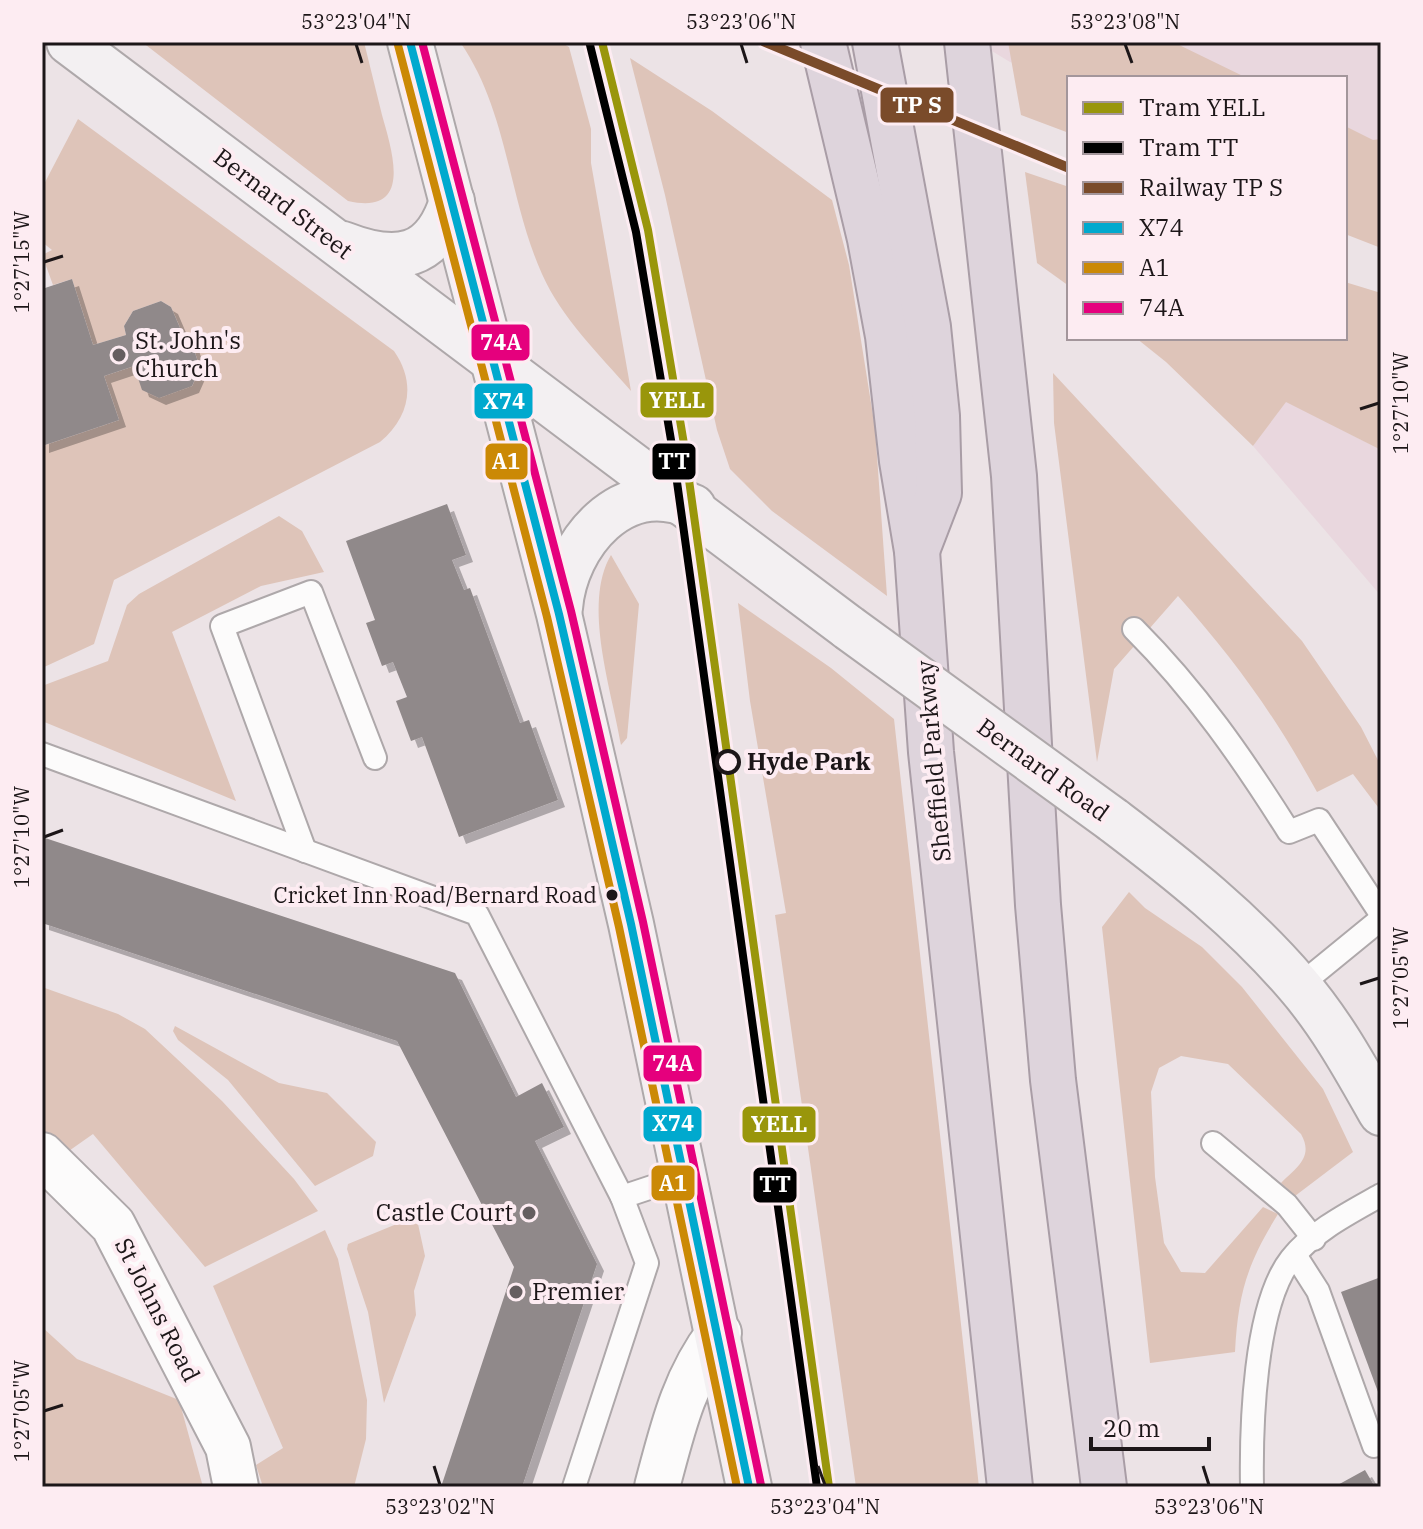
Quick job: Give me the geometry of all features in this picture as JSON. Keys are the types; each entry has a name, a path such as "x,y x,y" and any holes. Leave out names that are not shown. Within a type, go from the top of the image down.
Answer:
{"highway":[{"name":"Sheffield Parkway","path":"823,42 849,143 879,291 917,551 931,752 1010,1487"},
{"path":"875,42 928,327 937,416 939,493 917,551"},
{"path":"967,42 1014,476 1038,905 1053,1080 1104,1487"}],"main road":[{"name":"Bernard Street","path":"69,42 497,367"},
{"path":"410,42 559,614 685,1176 749,1487"},
{"path":"330,238 365,252 389,255 414,251 432,242 444,228 452,201"},
{"name":"Bernard Road","path":"497,367 693,507 849,628 1183,873 1245,930 1299,986 1351,1059 1381,1113"},
{"path":"559,614 565,574 591,530 615,512 656,499 673,499 693,507"}],"street":[{"name":"St Johns Road","path":"42,1155 113,1225 228,1447 236,1487"},
{"path":"657,1487 682,1394 698,1361 719,1333"}],"lane":[{"path":"305,851 222,626 311,592 375,758"},
{"path":"1134,629 1175,669 1213,718 1289,832 1319,820 1381,916 1299,986"},
{"path":"42,754 477,914 622,1197 647,1263 574,1487"},
{"path":"1213,1143 1287,1205 1314,1239"},
{"path":"622,1197 685,1176"},
{"path":"1252,1487 1259,1355 1270,1306 1295,1255 1341,1218 1381,1195"},
{"path":"1295,1255 1318,1291 1374,1446"}],"shaded area":[{"path":"142,42 364,42 393,162 394,177 390,190 383,199 369,203 348,201"},
{"path":"460,42 560,42 569,47 591,129 591,163 631,391 571,321 542,274 488,97"},
{"path":"977,42 1381,42 1381,210 1347,198 1347,76 1067,77 1010,62"},
{"path":"1008,42 1136,42 1141,45 1144,42 1173,42 1243,76 1067,76 1067,132 1021,115"},
{"path":"630,58 712,111 832,200 849,265 875,428 887,596 772,511 730,469 717,430 665,195"},
{"path":"78,119 394,351 406,376 407,388 398,422 380,442 114,580 94,644 42,668 42,446 119,420 104,376 134,366 192,386 200,368 192,344 177,336 180,328 171,307 161,301 133,311 124,326 126,335 93,345 72,279 53,285 42,255 52,250 42,242 42,188"},
{"path":"1347,127 1373,140 1381,139 1381,248 1347,235"},
{"path":"1025,172 1067,186 1067,285 1037,263"},
{"path":"1347,283 1381,293 1381,450 1286,402 1253,446 1166,362 1138,340 1347,340"},
{"path":"1053,373 1302,641 1361,727 1381,766 1381,811 1353,774 1317,792 1254,690 1178,596 1114,669 1097,762 1054,423"},
{"path":"1286,401 1381,450 1381,596 1253,446"},
{"path":"279,516 302,531 324,572 261,586 172,632 236,801 42,721 42,686 108,661 127,605 139,594"},
{"path":"611,555 639,604 627,738 621,745 599,622 603,575"},
{"path":"738,603 831,668 894,719 979,1487 856,1487 775,915 786,913 750,701"},
{"path":"1129,892 1145,908 1202,947 1242,987 1323,1089 1353,1152 1295,1196 1281,1183 1298,1167 1305,1155 1305,1142 1301,1134 1228,1064 1181,1056 1159,1068 1151,1092 1155,1177 1164,1243 1181,1272 1205,1273 1263,1207 1278,1214 1246,1280 1235,1352 1150,1363 1102,927"},
{"path":"42,987 118,1014 145,1029 222,1101 294,1179 318,1211 205,1267 93,1134 66,1153 42,1131"},
{"path":"175,1026 279,1083 327,1093 376,1142 373,1156 315,1186 228,1080 178,1040 173,1031"},
{"path":"404,1221 418,1224 425,1256 414,1291 416,1315 384,1403 368,1312 347,1249 348,1244"},
{"path":"325,1230 338,1259 367,1400 366,1439 354,1487 263,1487 256,1465 283,1448 213,1286"},
{"path":"42,1327 77,1359 179,1400 203,1487 42,1487"}],"building":[{"name":"St. John's Church","path":"72,279 93,345 126,335 124,326 133,311 161,301 171,307 180,328 177,336 192,344 200,368 192,386 159,398 142,390 134,366 104,376 119,420 42,446 42,289"},
{"path":"447,504 466,555 452,560 464,590 470,588 520,723 529,720 558,800 459,837 422,737 411,741 396,701 407,697 393,662 382,666 366,623 375,620 346,541"},
{"name":"Castle Court","path":"42,837 455,973 516,1097 542,1083 564,1127 535,1141 597,1264 522,1487 441,1487 514,1267 397,1041 42,923"},
{"path":"1381,1277 1381,1400 1341,1292"},
{"path":"1365,1470 1375,1487 1334,1487"}],"tram line":[{"name":"YELL","path":"602,42 648,230 684,444 829,1487"},
{"name":"TT","path":"590,45 636,232 672,446 817,1487"}],"transit line":[{"name":"X74","path":"410,42 559,614 631,924 749,1487"},
{"name":"74A","path":"422,42 571,611 643,922 761,1485"},
{"path":"765,42 1067,167"},
{"name":"A1","path":"398,45 547,617 619,927 737,1487"}],"place":[{"name":"St. John's Church","path":"119,355"},
{"name":"Hyde Park","path":"728,762"},
{"name":"Cricket Inn Road/Bernard Road","path":"612,895"},
{"name":"Castle Court","path":"529,1213"},
{"name":"Premier","path":"516,1292"}]}
